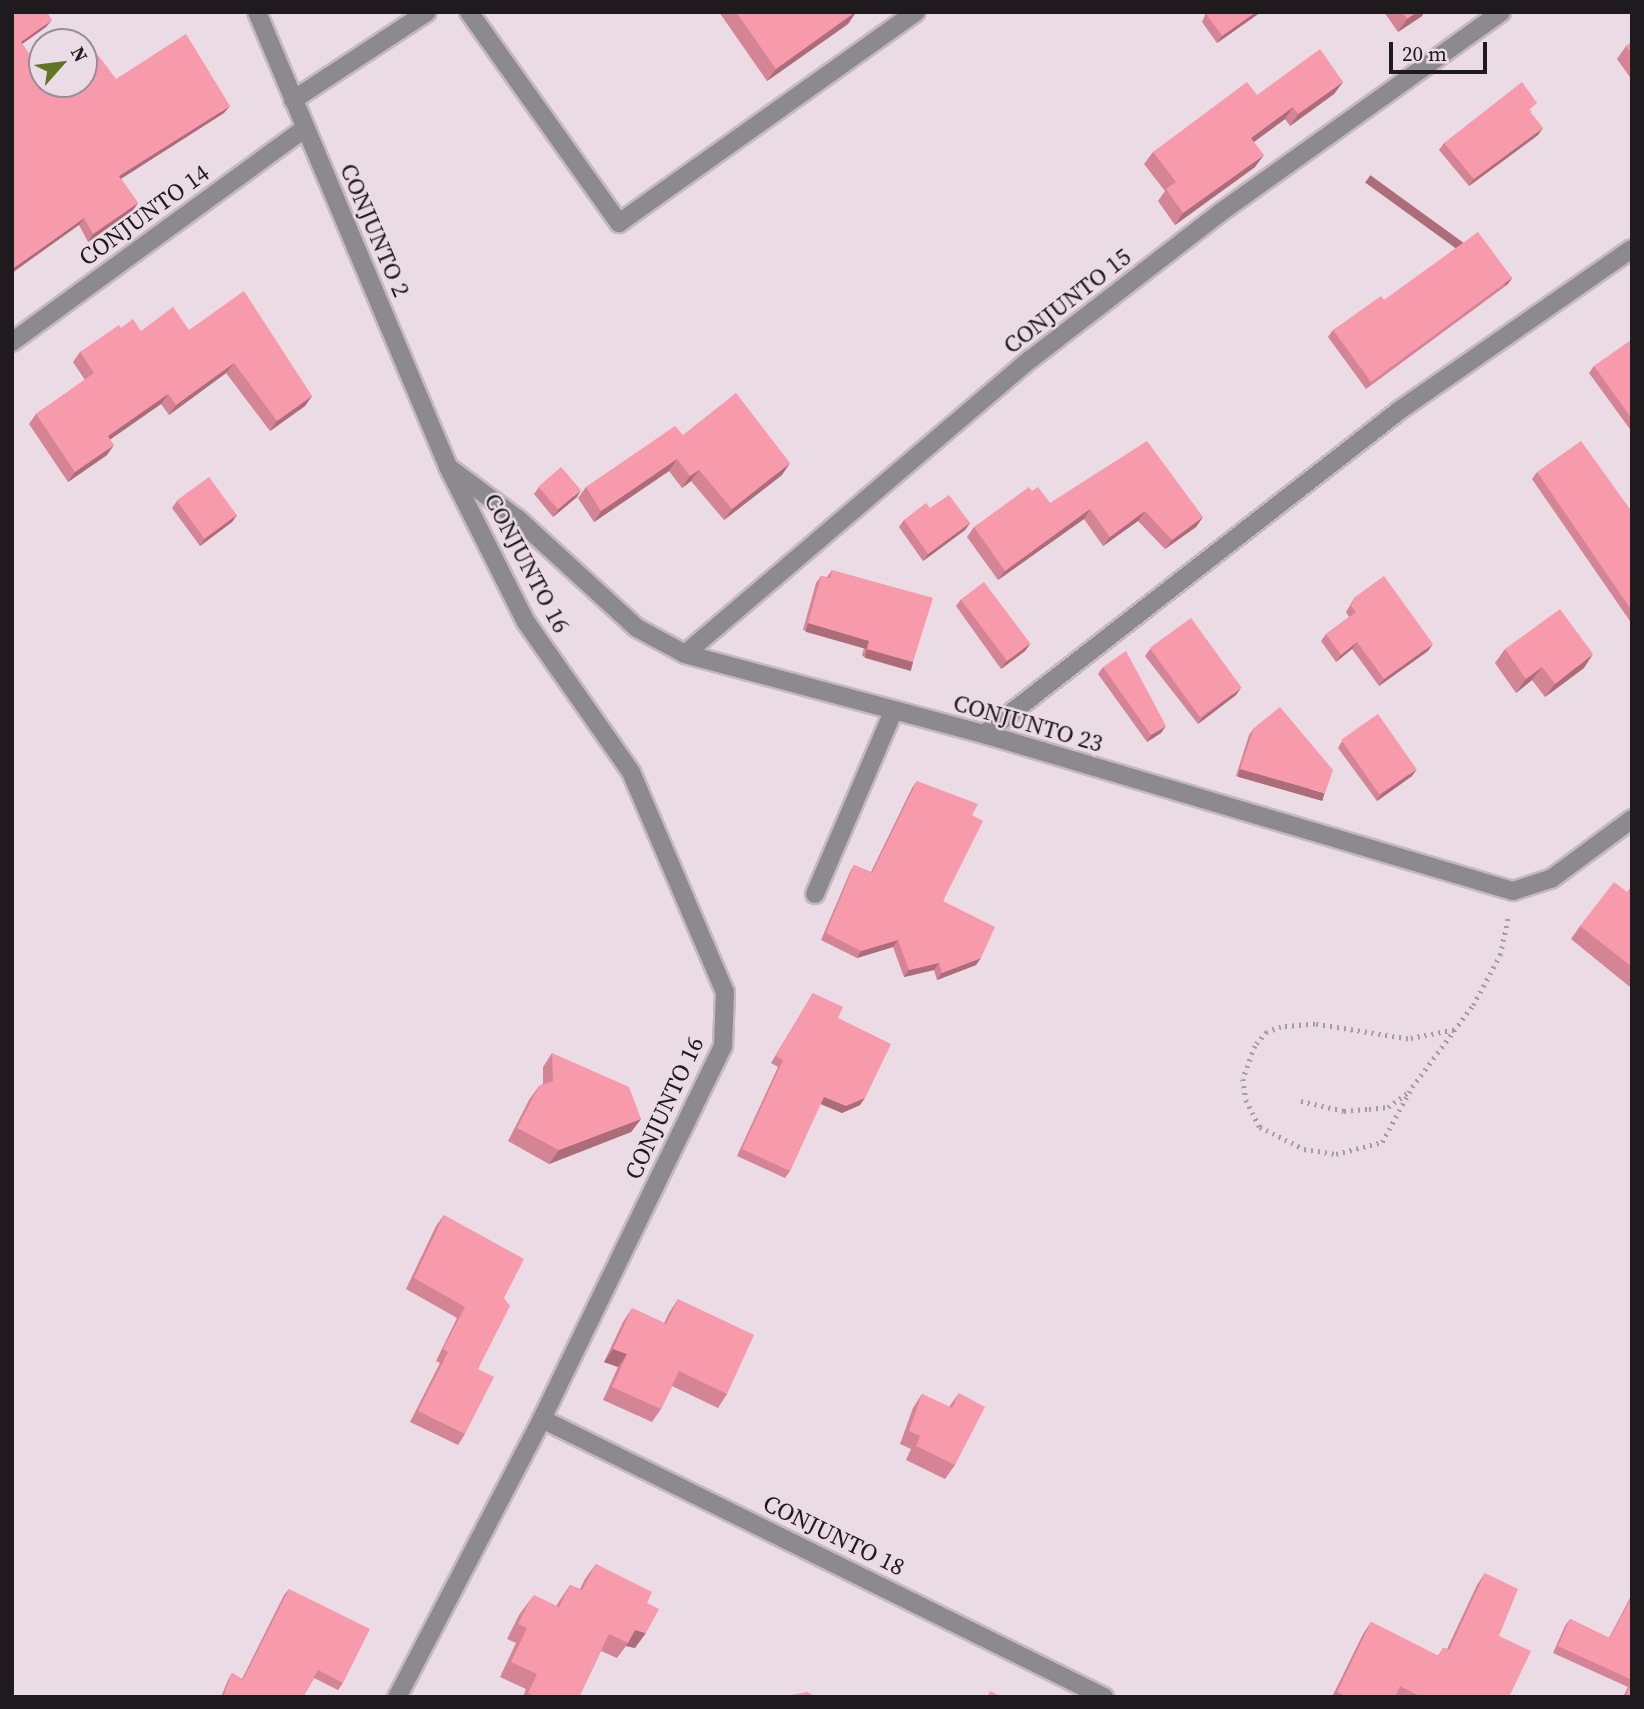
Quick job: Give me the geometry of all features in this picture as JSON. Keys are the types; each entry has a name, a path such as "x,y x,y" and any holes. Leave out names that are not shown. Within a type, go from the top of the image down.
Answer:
{"street":[{"name":"CONJUNTO 2","path":"257,12 448,467"},
{"path":"293,100 427,12"},
{"path":"469,12 620,223 890,20 916,12"},
{"name":"CONJUNTO 15","path":"685,654 1031,359 1221,212 1501,12"},
{"name":"CONJUNTO 14","path":"12,342 305,128"},
{"path":"984,734 1401,410 1632,248"},
{"name":"CONJUNTO 23","path":"448,467 517,519 637,628 685,654 893,712 984,734 1513,891"},
{"name":"CONJUNTO 16","path":"397,1697 542,1419 723,1046 725,992 631,772 526,622 448,467"},
{"path":"815,894 893,712"},
{"path":"1513,891 1551,879 1632,819"},
{"name":"CONJUNTO 18","path":"542,1419 1104,1697"}],"path":[{"path":"1454,1030 1408,1039 1315,1024 1281,1027 1267,1032 1255,1046 1243,1079 1246,1100 1260,1127 1304,1149 1336,1154 1382,1142 1412,1087 1454,1030 1500,955 1513,891"},
{"path":"1301,1101 1344,1111 1388,1107 1412,1087"}],"building":[{"path":"12,12 47,12 52,20 41,28 28,28 28,37 21,42 28,52 28,98 98,98 98,55 116,79 186,34 230,106 119,176 138,203 93,234 84,218 12,269"},
{"path":"736,12 855,12 776,69"},
{"path":"1208,12 1256,12 1222,36 1207,15"},
{"path":"1402,12 1417,12 1407,19"},
{"path":"1632,42 1632,54 1626,46"},
{"path":"1320,49 1343,82 1298,114 1293,107 1251,138 1264,155 1183,213 1166,189 1176,182 1153,152 1247,82 1257,95"},
{"path":"1522,82 1537,103 1529,110 1543,128 1474,179 1444,143"},
{"path":"1478,232 1512,278 1371,382 1333,330 1381,296 1384,300"},
{"path":"244,291 312,396 277,421 234,363 176,405 168,394 108,436 114,445 75,472 36,414 94,373 80,352 119,325 121,328 133,319 141,331 173,307 189,330"},
{"path":"1632,341 1632,419 1594,366"},
{"path":"736,393 790,463 732,509 699,470 690,476 677,459 601,511 586,487 675,426 683,435"},
{"path":"1147,441 1203,517 1172,540 1145,511 1110,537 1090,509 1005,571 974,527 1029,487 1032,491 1038,487 1050,503"},
{"path":"1581,441 1632,512 1632,611 1537,472"},
{"path":"561,467 581,490 558,509 538,487"},
{"path":"209,477 237,515 204,539 177,501"},
{"path":"949,495 970,523 928,554 904,520 926,503 930,508"},
{"path":"832,570 933,598 913,662 867,649 869,641 808,623 821,576 830,578"},
{"path":"1384,576 1433,644 1384,679 1357,642 1341,655 1326,634 1356,612 1351,606 1355,597"},
{"path":"984,582 1030,643 1007,661 961,599"},
{"path":"1560,609 1593,654 1555,684 1542,667 1526,679 1505,649"},
{"path":"1191,618 1242,688 1200,718 1150,648"},
{"path":"1126,651 1166,726 1151,735 1103,667"},
{"path":"1280,707 1333,770 1325,793 1240,769 1254,728"},
{"path":"1378,714 1416,769 1380,795 1341,740"},
{"path":"917,781 978,804 972,815 983,821 943,901 995,927 981,958 942,973 939,963 909,970 898,940 861,951 826,933 854,865 872,873"},
{"path":"1614,882 1627,892 1632,886 1632,967 1580,926"},
{"path":"813,993 843,1007 838,1018 891,1044 865,1098 846,1106 824,1097 790,1171 742,1149 783,1060 776,1056"},
{"path":"552,1053 629,1087 641,1119 559,1150 517,1128 539,1086 553,1081"},
{"path":"444,1215 524,1259 504,1298 510,1306 478,1369 494,1377 465,1434 418,1411 448,1352 443,1349 465,1307 414,1278"},
{"path":"678,1299 754,1335 727,1394 679,1371 661,1409 612,1387 627,1354 613,1349 632,1308 666,1324"},
{"path":"959,1393 985,1407 955,1465 916,1446 920,1436 909,1431 922,1394 952,1408"},
{"path":"596,1564 652,1592 647,1603 659,1609 646,1633 635,1630 628,1643 609,1634 579,1697 536,1697 528,1693 537,1674 511,1662 527,1628 518,1624 534,1595 559,1607 570,1585 582,1590"},
{"path":"1485,1573 1518,1589 1499,1636 1531,1651 1509,1697 1421,1697 1400,1686 1395,1697 1347,1697 1337,1692 1371,1622 1439,1656 1443,1648 1449,1650"},
{"path":"289,1589 370,1629 343,1683 318,1670 303,1697 223,1697 232,1673 243,1680"},
{"path":"1632,1596 1632,1680 1558,1646 1570,1619 1610,1638"},
{"path":"1632,1682 1632,1697 1625,1697"},
{"path":"990,1691 1002,1697 987,1697"},
{"path":"807,1692 817,1697 781,1697"}]}
